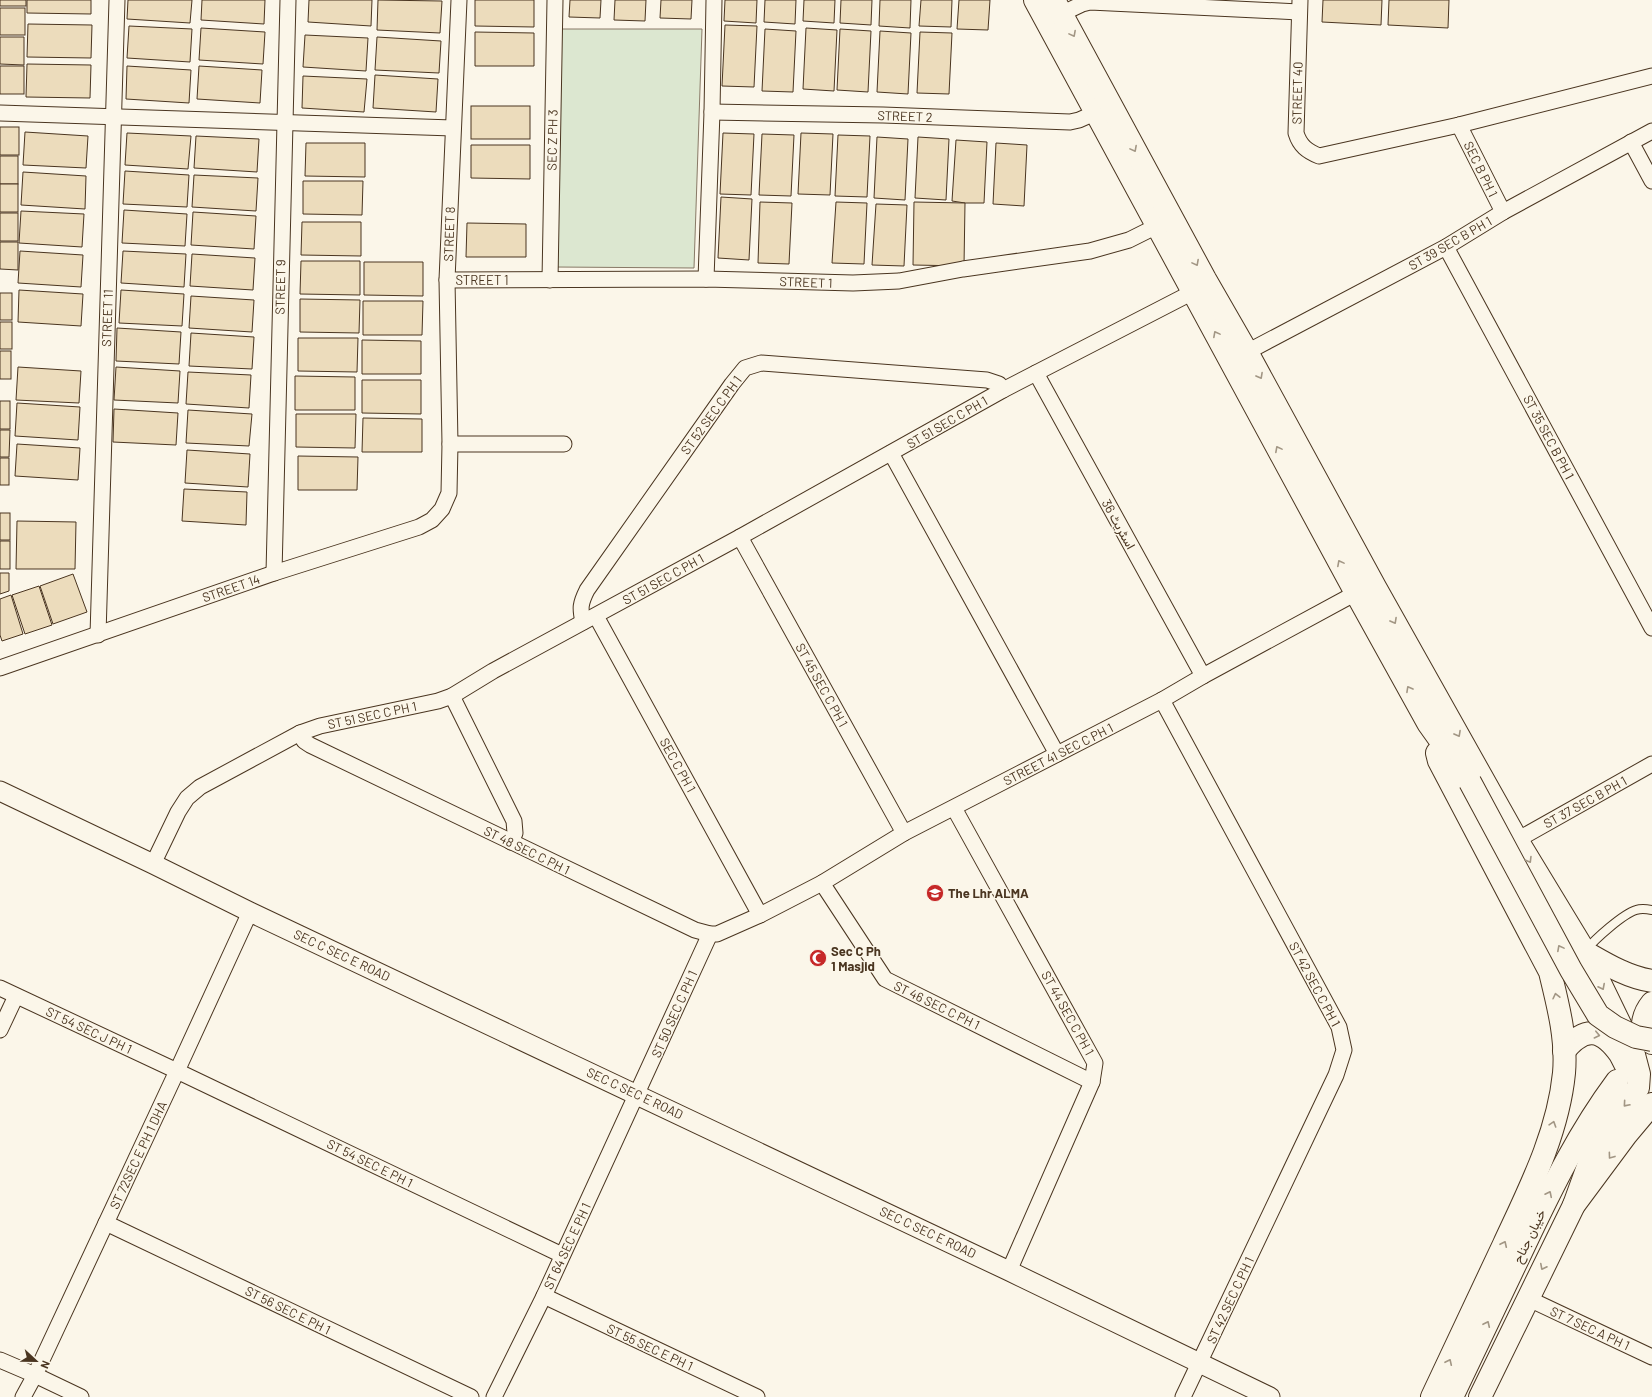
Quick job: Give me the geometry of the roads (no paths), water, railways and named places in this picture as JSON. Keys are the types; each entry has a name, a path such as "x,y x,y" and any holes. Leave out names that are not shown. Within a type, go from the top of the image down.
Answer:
{"main road":[{"path":"1036,0 1356,593 1428,723 1470,782 1571,970 1598,1015 1615,1027 1636,1037 1652,1041"},
{"path":"1058,7 1205,279 1247,352 1375,587 1517,840 1604,988 1632,1051 1639,1074 1638,1088 1612,1120 1602,1136 1591,1158 1574,1204"},
{"path":"1428,723 1439,761 1550,972 1558,1006 1564,1051 1564,1072 1559,1108 1547,1144 1526,1195 1432,1397"},
{"path":"1584,952 1610,967 1638,978 1652,981"},
{"path":"1652,1003 1647,1010 1643,1022 1647,1038 1652,1041"},
{"path":"1564,1051 1572,1042 1581,1036 1594,1034 1601,1036 1612,1044 1628,1069 1639,1074"},
{"name":"خیبان جناح","path":"1452,1397 1574,1144 1617,1081"},
{"name":"خیبان جناح","path":"1480,1397 1574,1204 1626,1135 1652,1104"}],"street":[{"name":"STREET 11","path":"98,635 116,0"},
{"name":"STREET 9","path":"274,573 288,0"},
{"name":"STREET 8","path":"448,493 450,444 447,280 459,0"},
{"name":"SEC Z PH 3","path":"550,280 555,0"},
{"path":"706,279 712,112 714,0"},
{"name":"STREET 40","path":"1058,7 1090,2 1299,6 1296,133 1299,142 1308,152 1319,156 1459,125 1652,76"},
{"name":"STREET 2","path":"712,112 1070,122 1079,120 1096,112"},
{"path":"0,113 284,121 453,128"},
{"name":"SEC B PH 1","path":"1459,125 1502,212"},
{"name":"ST 39 SEC B PH 1","path":"1247,352 1446,247 1502,212 1652,131"},
{"path":"1631,142 1652,181"},
{"name":"STREET 1","path":"447,280 706,279 853,283 899,281 963,269 1090,251 1130,240 1157,226"},
{"name":"ST 35 SEC B PH 1","path":"1446,247 1652,628"},
{"name":"ST 51 SEC C PH 1","path":"153,864 178,812 187,798 207,783 300,733 320,726 438,701 452,696 493,671 537,649 740,537 1002,390 1193,292"},
{"name":"ST 52 SEC C PH 1","path":"590,619 581,604 587,590 728,390 746,368 761,363 987,380 999,384 1002,390"},
{"name":"اسٹریٹ 36","path":"1036,373 1203,676"},
{"path":"450,444 564,444"},
{"path":"891,453 1057,754"},
{"name":"STREET 14","path":"0,668 274,573 419,527 432,520 442,509 448,493"},
{"name":"ST 45 SEC C PH 1","path":"740,537 904,833"},
{"name":"STREET 41 SEC C PH 1","path":"760,915 822,883 904,833 1162,700 1203,676 1356,593"},
{"name":"SEC C PH 1","path":"590,619 760,915"},
{"path":"452,696 514,821 515,833 511,842"},
{"name":"ST 42 SEC C PH 1","path":"1162,700 1339,1027 1344,1050 1336,1075 1183,1397"},
{"name":"ST 48 SEC C PH 1","path":"300,733 304,741 310,745 695,930 710,934"},
{"name":"ST 37 SEC B PH 1","path":"1517,840 1652,764"},
{"name":"SEC C SEC E ROAD","path":"0,791 250,912 637,1094 1270,1397"},
{"name":"ST 44 SEC C PH 1","path":"954,808 1095,1063 1092,1082 1009,1271"},
{"name":"ST 46 SEC C PH 1","path":"822,883 885,979 1092,1082"},
{"name":"ST 72SEC E PH 1 DHA","path":"23,1397 106,1223 250,912"},
{"path":"710,934 724,932 760,915"},
{"name":"ST 50 SEC C PH 1","path":"637,1094 710,934"},
{"name":"ST 54 SEC J PH 1","path":"0,988 177,1071"},
{"path":"0,1030 16,996"},
{"name":"ST 54 SEC E PH 1","path":"177,1071 562,1255"},
{"name":"ST 64 SEC E PH 1","path":"494,1397 544,1296 637,1094"},
{"name":"ST 56 SEC E PH 1","path":"106,1223 470,1397"},
{"name":"ST 55 SEC E PH 1","path":"544,1296 757,1397"},
{"name":"ST 7 SEC A PH 1","path":"1527,1298 1652,1357"},
{"path":"0,1360 35,1374 82,1397"}],"lane":[{"path":"1584,952 1594,940 1608,928 1634,910 1652,910"}],"place":[{"name":"The Lhr ALMA","path":"935,893"},
{"name":"Sec C Ph 1 Masjid","path":"818,958"}]}
